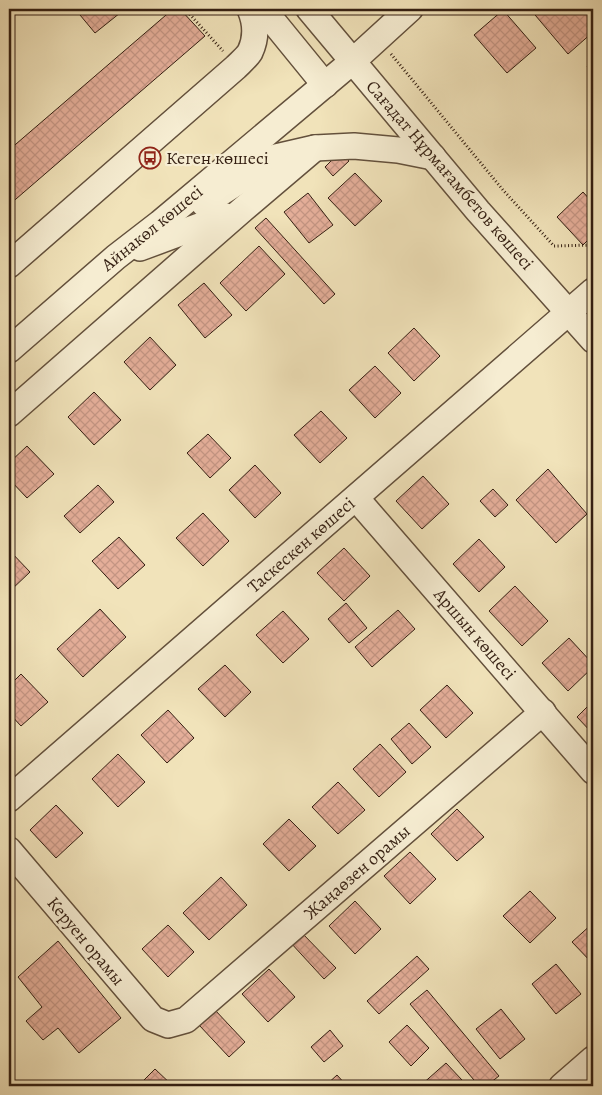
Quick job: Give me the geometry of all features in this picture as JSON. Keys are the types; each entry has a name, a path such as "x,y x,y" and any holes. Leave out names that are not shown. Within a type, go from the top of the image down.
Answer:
{"street":[{"path":"9,266 250,53 255,36 255,22 250,9"},
{"path":"262,9 325,85"},
{"name":"Сағадат Нұрмағамбетов көшесі","path":"309,9 478,211 593,340"},
{"name":"Айнакөл көшесі","path":"14,346 116,257 160,223 325,85 410,9"},
{"path":"160,223 207,202 276,157 315,148 354,146 398,150 433,157"},
{"path":"9,414 315,148"},
{"path":"116,257 242,210"},
{"name":"Таскескен көшесі","path":"9,799 593,291"},
{"path":"9,365 14,346"},
{"name":"Аршын көшесі","path":"356,498 593,771"},
{"name":"Жаңаөзен орамы","path":"168,1025 186,1020 543,712"},
{"name":"Керуен орамы","path":"9,850 153,1019 168,1025"},
{"path":"562,1086 593,1059"}],"path":[{"path":"185,9 236,67"},
{"path":"387,29 391,55 504,190 554,246 593,245"}],"building":[{"path":"75,9 125,9 95,33"},
{"path":"173,9 180,9 205,36 9,205 9,150"},
{"path":"530,9 593,9 593,32 568,54"},
{"path":"503,10 536,48 507,73 474,35"},
{"path":"593,60 593,74 587,66"},
{"path":"340,152 349,161 333,176 325,167"},
{"path":"355,173 382,201 355,226 328,198"},
{"path":"583,192 593,203 593,235 583,245 557,217"},
{"path":"308,193 333,225 309,243 284,212"},
{"path":"266,218 335,294 324,304 255,228"},
{"path":"259,246 285,274 246,311 220,283"},
{"path":"204,283 232,315 205,338 178,305"},
{"path":"414,328 440,356 414,381 388,353"},
{"path":"150,337 176,365 150,390 124,362"},
{"path":"375,366 401,393 375,418 349,390"},
{"path":"94,392 121,420 94,445 68,417"},
{"path":"321,411 347,438 320,463 294,435"},
{"path":"208,434 231,458 210,478 187,453"},
{"path":"27,446 54,474 27,498 9,479 9,463"},
{"path":"255,465 281,493 255,518 229,490"},
{"path":"548,469 587,514 556,543 516,500"},
{"path":"423,476 449,504 422,529 396,501"},
{"path":"98,485 114,502 80,533 64,516"},
{"path":"493,489 508,505 495,517 480,501"},
{"path":"203,513 229,541 203,566 176,538"},
{"path":"119,537 145,565 118,589 92,561"},
{"path":"479,539 505,567 479,592 453,564"},
{"path":"344,548 370,576 344,601 317,573"},
{"path":"9,550 30,572 10,591 9,590"},
{"path":"515,586 548,621 522,646 489,611"},
{"path":"346,603 367,628 349,643 328,619"},
{"path":"100,609 126,637 83,677 57,649"},
{"path":"398,610 415,629 372,667 355,647"},
{"path":"283,611 309,639 283,663 256,635"},
{"path":"569,638 593,664 593,667 568,691 542,663"},
{"path":"225,665 251,692 225,717 198,689"},
{"path":"21,674 48,702 21,726 9,713 9,686"},
{"path":"447,685 473,713 446,738 420,710"},
{"path":"593,701 593,734 577,717"},
{"path":"168,710 194,738 167,763 141,735"},
{"path":"409,723 431,747 412,764 391,739"},
{"path":"380,744 406,772 379,797 353,769"},
{"path":"118,754 145,782 118,807 92,779"},
{"path":"338,782 365,810 338,834 312,807"},
{"path":"56,805 83,833 56,858 30,830"},
{"path":"457,809 484,837 457,861 431,834"},
{"path":"289,819 316,846 289,871 263,844"},
{"path":"410,852 436,879 410,904 384,876"},
{"path":"221,877 247,905 209,940 183,913"},
{"path":"530,891 556,918 530,943 503,916"},
{"path":"355,901 381,929 355,954 329,926"},
{"path":"593,923 593,964 572,942"},
{"path":"168,925 194,952 168,977 142,949"},
{"path":"301,932 336,968 324,979 290,942"},
{"path":"58,941 121,1018 79,1053 58,1028 43,1040 26,1021 42,1007 18,977"},
{"path":"417,956 429,969 379,1014 367,1001"},
{"path":"556,964 581,994 556,1014 532,984"},
{"path":"269,969 295,997 268,1022 242,994"},
{"path":"427,990 499,1076 486,1086 479,1086 410,1004"},
{"path":"501,1009 525,1039 500,1059 476,1029"},
{"path":"215,1010 245,1042 229,1057 199,1025"},
{"path":"407,1025 429,1048 411,1066 389,1042"},
{"path":"330,1030 343,1046 324,1062 311,1047"},
{"path":"446,1063 462,1080 455,1086 420,1086"},
{"path":"155,1069 173,1086 138,1086"},
{"path":"337,1075 347,1086 325,1086"}],"place":[{"name":"Кеген көшесі","path":"150,158"}]}
